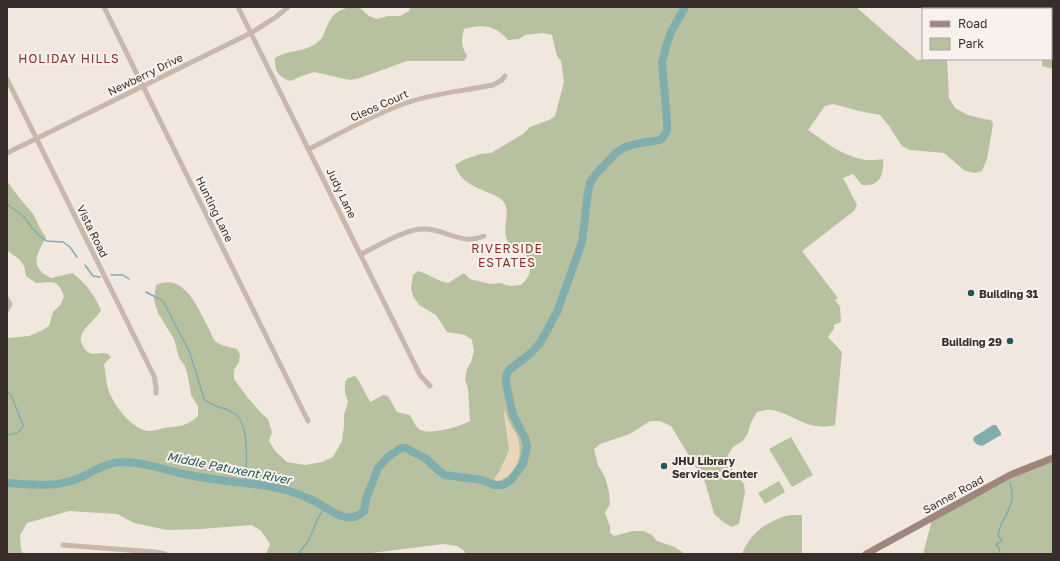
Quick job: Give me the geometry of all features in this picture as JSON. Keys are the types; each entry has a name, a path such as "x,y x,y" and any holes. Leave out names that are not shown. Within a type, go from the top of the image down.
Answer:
{"main road":[{"name":"Sanner Road","path":"866,554 1010,475 1053,458"}],"street":[{"name":"Hunting Lane","path":"104,7 308,421"},
{"name":"Judy Lane","path":"238,7 420,375 430,386"},
{"name":"Newberry Drive","path":"7,153 251,33 272,20 288,7"},
{"name":"Cleos Court","path":"309,149 405,103 431,96 493,84 502,80 505,76"},
{"name":"Vista Road","path":"7,79 154,376 156,393"},
{"path":"361,254 404,234 417,230 435,230 468,240 484,236"},
{"path":"7,299 10,304 7,310"},
{"path":"63,545 165,554"}],"green space":[{"path":"351,7 359,7 369,16 377,19 388,16 400,16 409,11 410,7 856,7 917,60 947,60 949,98 955,108 968,115 991,120 993,124 987,159 982,171 975,173 965,171 944,153 910,150 902,146 880,115 833,104 825,106 808,130 833,147 854,157 866,160 883,159 882,175 877,182 873,184 862,185 853,174 843,178 857,205 854,211 802,251 838,298 835,300 840,307 841,322 834,325 834,329 828,337 842,352 835,425 826,427 810,425 772,410 757,412 743,441 733,447 728,455 731,468 744,484 745,492 739,524 731,527 714,514 705,482 671,426 660,421 650,421 630,434 600,444 594,449 598,465 605,477 609,492 610,504 605,513 610,526 610,533 614,536 633,531 644,531 652,535 657,541 675,547 685,554 466,554 457,546 443,544 364,554 266,554 270,544 261,531 252,525 167,530 134,523 117,514 69,511 27,523 20,535 21,550 24,554 7,554 7,338 29,336 49,326 53,312 61,304 64,296 57,284 50,282 36,283 26,276 24,266 19,259 7,249 7,181 33,214 46,237 36,260 39,269 51,278 72,273 85,285 98,304 101,310 83,331 81,341 85,349 90,353 106,353 111,357 104,364 109,391 121,412 137,427 149,431 178,426 190,422 198,416 198,406 191,395 185,366 179,358 174,339 158,313 154,300 156,285 166,282 183,288 189,295 195,303 216,342 237,349 240,354 239,362 234,370 234,379 248,398 268,419 272,432 269,441 276,452 287,462 305,465 322,462 333,457 342,441 344,415 348,402 345,392 345,382 348,378 355,376 370,402 383,395 388,396 397,412 410,415 421,430 438,431 470,421 468,389 465,379 474,351 472,340 465,335 447,332 436,315 419,305 413,296 411,288 413,275 418,271 448,283 464,273 470,279 490,284 500,283 510,286 521,285 527,278 530,270 526,255 524,252 509,243 506,237 505,228 507,214 503,201 500,198 464,180 455,165 463,160 480,154 491,153 523,134 530,127 549,120 555,116 564,82 561,61 557,56 552,35 543,33 525,35 519,39 508,40 498,31 488,27 477,26 464,29 462,43 467,56 464,61 407,61 360,78 350,80 314,72 291,81 280,76 276,70 275,58 316,44 322,38 329,21 341,10"},
{"path":"996,7 1053,7 1053,69 1042,66 1042,60 1052,60 1052,8"},
{"path":"791,437 813,475 792,487 769,449"},
{"path":"1053,461 1053,554 923,554 932,520 1019,474"},
{"path":"779,481 785,492 765,504 758,493"},
{"path":"790,515 802,515 802,554 742,554 745,546 761,528 774,520"}],"sand":[{"path":"505,410 518,437 520,452 519,458 513,470 504,479 497,481 494,479 499,472 509,450 504,414"}],"water":[{"path":"993,425 996,425 1001,435 982,446 976,444 973,440 974,437"}],"waterway":[{"name":"Middle Patuxent River","path":"7,483 37,485 60,484 74,480 101,467 116,463 132,462 198,477 280,488 310,499 343,517 350,517 357,516 364,511 366,499 378,468 388,457 401,448 405,448 425,458 445,475 482,480 494,485 503,485 511,480 523,464 527,447 525,438 513,415 506,383 506,376 509,370 531,353 540,343 557,312 582,242 590,183 596,174 616,153 625,147 660,140 667,131 662,63 671,32 685,7"},
{"path":"7,199 7,204"},
{"path":"7,204 24,217 42,238 47,241 63,242 70,247 77,257"},
{"path":"85,265 93,276 100,277"},
{"path":"111,275 123,275 129,279"},
{"path":"146,292 163,301 190,353 204,399 211,404 235,414 240,419 246,446 246,483"},
{"path":"7,392 11,395 23,425 21,430 17,433 7,435"},
{"path":"1000,554 999,548 996,544 1002,541 998,535 1012,500 1010,482"},
{"path":"298,554 309,540 318,518 325,508"}],"place":[{"name":"Building 31","path":"971,293"},
{"name":"Building 29","path":"1010,341"},
{"name":"JHU Library Services Center","path":"664,466"}],"district":[{"name":"HOLIDAY HILLS","path":"69,58"},
{"name":"RIVERSIDE ESTATES","path":"507,255"}]}
